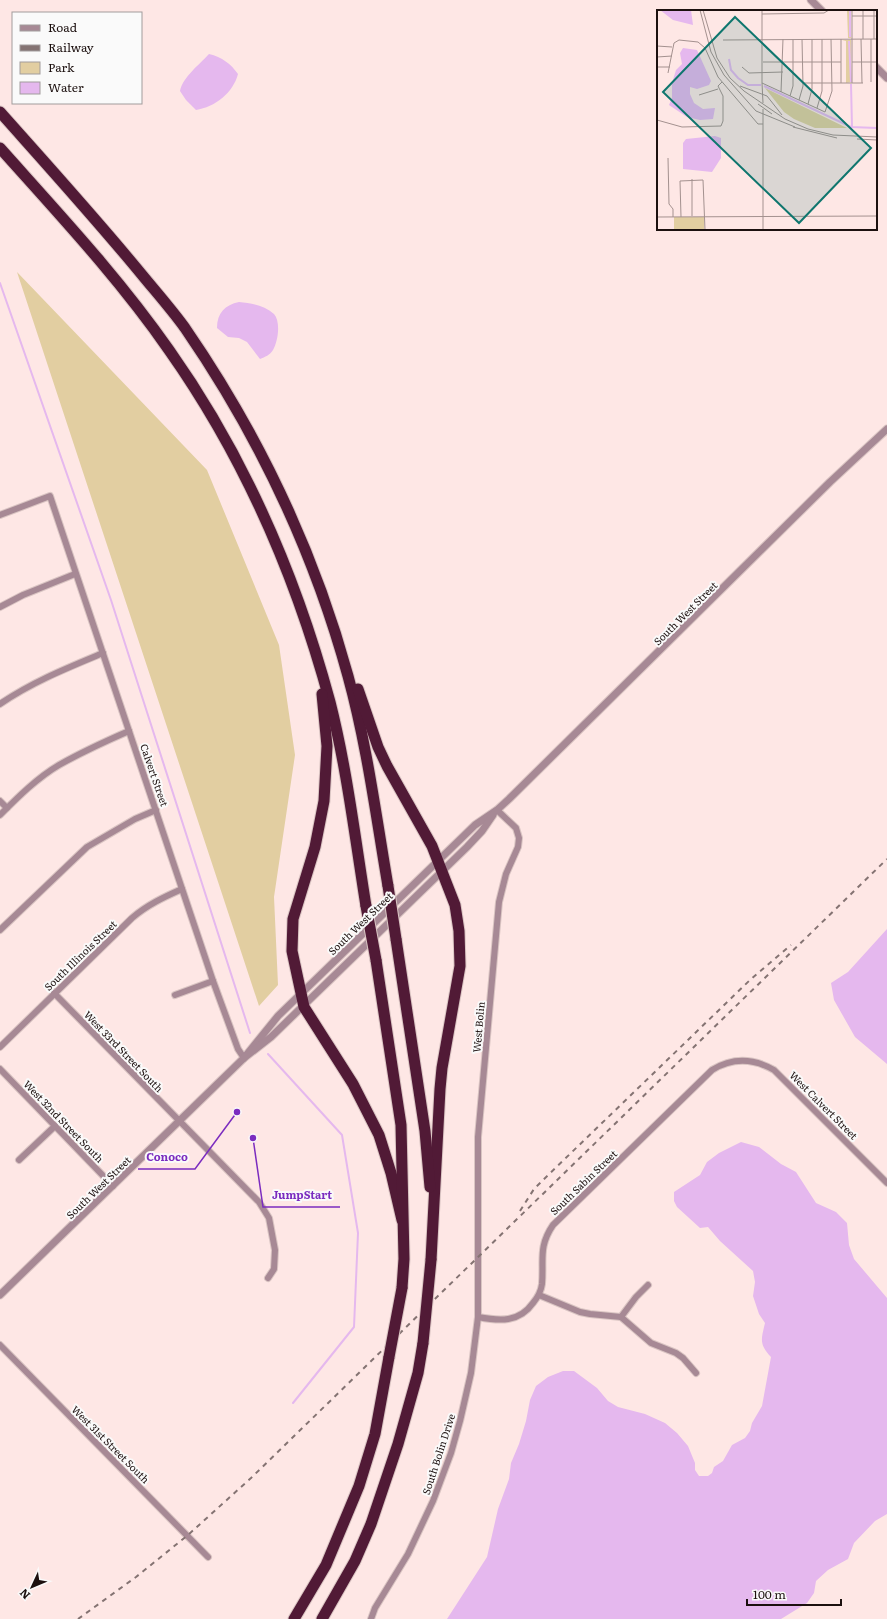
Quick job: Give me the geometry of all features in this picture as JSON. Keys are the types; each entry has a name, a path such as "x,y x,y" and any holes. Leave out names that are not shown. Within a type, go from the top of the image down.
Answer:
{"highway":[{"path":"0,112 114,240 183,326 228,396 266,466 307,554 346,650 362,703 378,747 432,846 448,885 454,905 459,931 460,966 442,1068 431,1260 423,1344 418,1373 398,1444 371,1524 355,1561 322,1619"},
{"path":"0,148 97,257 138,308 192,385 223,436 255,498 289,575 313,644 330,704 341,752 402,1125 402,1220 404,1259 402,1288 395,1329 388,1357 375,1434 359,1486 326,1565 294,1619"},
{"path":"324,597 349,679 388,886 425,1131 433,1219"},
{"path":"313,644 321,690 327,746 324,801 320,826 306,882 293,919 292,951 304,1006 353,1084 372,1119 385,1150 402,1220"}],"street":[{"path":"811,0 821,10"},
{"path":"877,68 887,78"},
{"name":"South West Street","path":"0,1295 244,1058 278,1016 475,825 497,810 611,700 830,482 887,429"},
{"name":"Calvert Street","path":"0,514 50,496 213,981 237,1047 244,1058"},
{"path":"0,608 23,595 75,574"},
{"path":"0,704 30,685 103,653"},
{"path":"0,815 33,784 60,765 89,749 129,731"},
{"path":"0,800 7,808"},
{"path":"0,930 87,847 135,819 156,810"},
{"name":"South West Street","path":"244,1058 271,1037 304,1006 442,872 482,831 497,810"},
{"name":"West Bolin","path":"477,1258 478,1137 499,902 506,874 518,847 519,838 516,828 497,810"},
{"name":"South Illinois Street","path":"0,1047 54,993 138,914 158,900 182,889"},
{"path":"175,995 213,981"},
{"name":"West 33rd Street South","path":"54,993 258,1202 269,1218 275,1250 276,1260 274,1269 268,1278"},
{"name":"West Calvert Street","path":"736,1060 755,1061 774,1070 887,1183"},
{"name":"South Sabin Street","path":"540,1295 542,1284 542,1254 545,1239 553,1225 712,1070 720,1065 736,1060"},
{"name":"West 32nd Street South","path":"0,1069 113,1186"},
{"path":"19,1160 55,1126"},
{"name":"South Bolin Drive","path":"371,1619 375,1608 408,1554 433,1501 451,1453 471,1373 478,1317 477,1258"},
{"path":"621,1317 636,1297 648,1285"},
{"path":"478,1317 500,1320 515,1318 526,1312 540,1295 580,1312 621,1317 651,1343 676,1353 696,1373"},
{"name":"West 31st Street South","path":"0,1345 208,1556"}],"green space":[{"path":"17,272 207,470 279,645 295,755 274,897 278,985 259,1006"}],"water":[{"path":"209,54 226,61 238,74 236,81 228,93 210,106 196,110 186,100 180,91 184,81"},
{"path":"239,302 262,307 270,311 276,317 278,322 278,332 275,346 266,357 260,359 247,342 239,338 228,337 217,328 218,318 223,310 234,303"},
{"path":"887,929 887,1064 855,1037 834,1000 831,983 848,972"},
{"path":"741,1142 759,1147 781,1164 796,1172 816,1203 836,1212 847,1223 849,1245 854,1259 887,1298 887,1514 875,1521 854,1543 848,1559 828,1570 816,1581 814,1593 807,1603 781,1619 447,1619 487,1557 498,1509 509,1479 511,1463 526,1421 530,1400 536,1386 548,1377 563,1371 574,1371 597,1388 608,1401 618,1407 645,1414 665,1423 677,1433 688,1446 695,1463 695,1470 699,1476 708,1476 712,1473 714,1467 723,1461 732,1445 745,1438 750,1431 752,1423 762,1406 771,1357 764,1349 762,1342 765,1323 759,1314 753,1296 755,1282 753,1271 720,1241 708,1227 700,1228 677,1207 674,1201 674,1192 700,1175 707,1162 719,1153"}],"waterway":[{"path":"0,283 111,600 250,1033"},
{"path":"268,1054 342,1135 358,1233 354,1327 293,1403"}],"railway":[{"path":"78,1619 136,1577 188,1535 251,1478 887,859"},
{"path":"520,1211 534,1189 543,1180 750,980 791,945"}],"place":[{"name":"Conoco","path":"237,1112"},
{"name":"JumpStart","path":"253,1138"}]}
